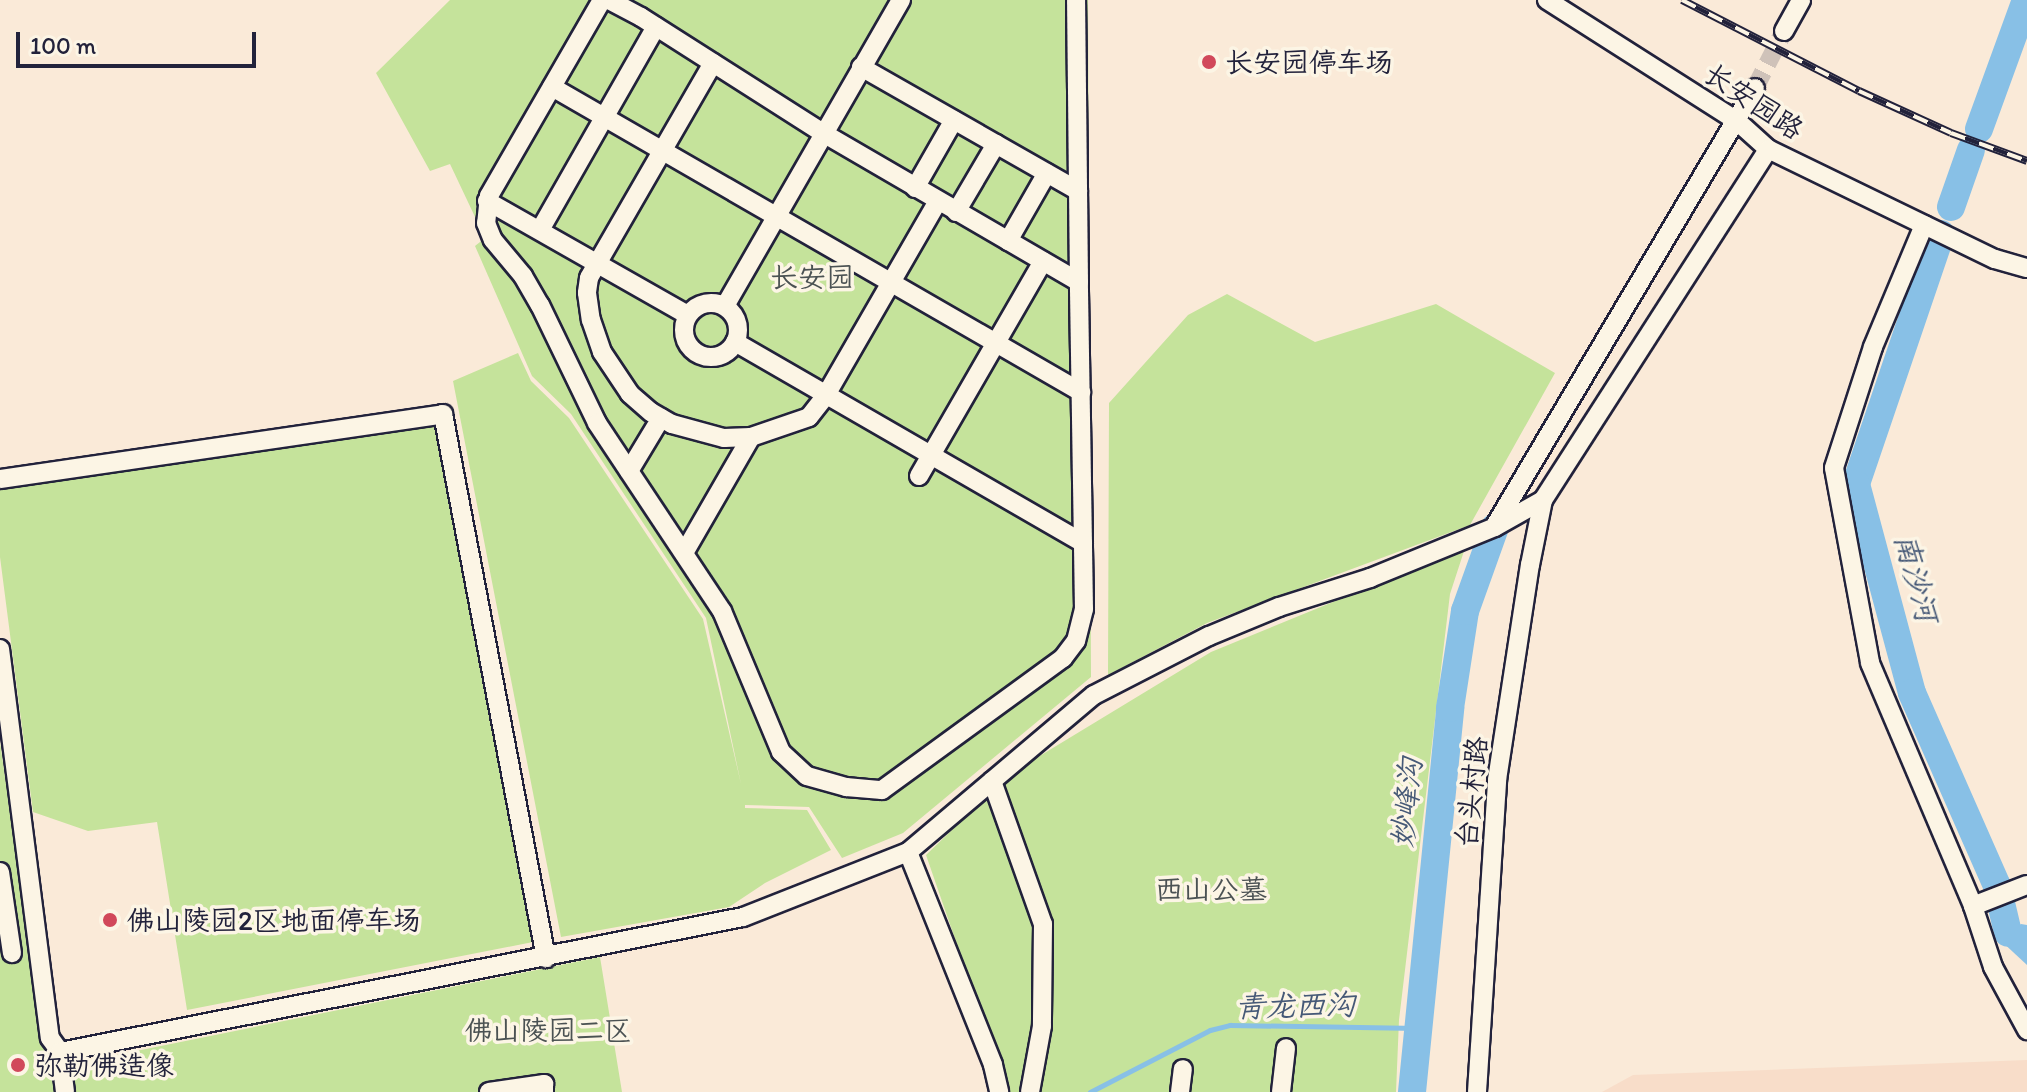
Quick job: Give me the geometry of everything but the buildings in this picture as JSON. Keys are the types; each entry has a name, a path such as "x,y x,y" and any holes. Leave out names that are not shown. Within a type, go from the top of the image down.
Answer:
{"street":[{"path":"602,0 487,201 486,223 493,240 523,276 540,305 592,413 722,611 781,752 807,776 871,790 882,790 1063,658 1076,641 1084,609 1076,0"},
{"path":"609,0 823,133 1079,282"},
{"path":"725,306 901,0"},
{"name":"长安园路","path":"1547,0 1737,121 1768,149 1995,259 2027,268"},
{"path":"1784,31 1801,0"},
{"path":"540,230 656,27"},
{"path":"713,63 589,278 587,293 602,352 630,394 661,418 699,433 751,437 809,417 826,395 938,201"},
{"path":"861,67 1078,191"},
{"path":"552,87 1081,392"},
{"path":"1495,527 1755,88"},
{"path":"915,188 954,120"},
{"path":"956,212 996,144"},
{"path":"60,1052 743,917 908,852 1094,695 1209,636 1279,607 1370,578 1495,527 1543,500 1768,149"},
{"path":"1008,241 1047,173"},
{"path":"487,201 688,315"},
{"path":"1924,225 1873,347 1834,468 1870,663 1973,906 1993,967 2027,1030"},
{"path":"919,476 1043,261"},
{"path":"708,302 725,306 737,320 735,342 719,356 710,357 693,351 684,336 688,315 708,302"},
{"path":"735,342 1083,543"},
{"path":"0,479 443,414 546,958"},
{"path":"629,471 661,418"},
{"path":"684,553 751,437"},
{"name":"台头村路","path":"1477,1092 1497,780 1543,500"},
{"path":"0,649 50,1038 60,1052 65,1092"},
{"path":"992,781 1043,924 1042,1026 1030,1092"},
{"path":"908,852 993,1065 999,1092"},
{"path":"0,872 6,955 38,946"},
{"path":"1973,906 2027,885"},
{"path":"1281,1092 1286,1048"},
{"path":"1180,1092 1183,1069"},
{"path":"489,1092 544,1084 544,1092"}],"shaded area":[{"path":"2027,1060 2027,1092 1602,1092 1633,1075"}],"green space":[{"name":"长安园","path":"450,0 1088,0 1091,677 903,833 842,858 809,807 745,805 745,808 807,810 831,850 765,883 729,907 561,937 453,381 518,353 531,381 569,418 703,619 741,784 706,618 571,414 532,376 475,246 485,238 450,164 430,171 376,73"},
{"path":"1227,294 1315,342 1436,304 1555,373 1470,525 1207,623 1108,675 1109,403 1188,315"},
{"path":"434,419 533,942 187,1010 157,822 88,831 33,812 0,557 0,484"},
{"name":"西山公墓","path":"1465,548 1450,594 1399,1020 1396,1092 1008,1092 926,855 1010,774 1211,652"},
{"name":"佛山陵园二区","path":"0,742 47,1069 600,957 622,1092 0,1092"}],"water":[{"path":"2021,924 2027,925 2027,965 1999,939"}],"waterway":[{"name":"南沙河","path":"1979,129 2026,0"},
{"name":"南沙河","path":"1951,207 1971,150"},
{"name":"南沙河","path":"1941,234 1856,484 1912,693 1997,886 2008,933"},
{"name":"妙峰沟","path":"1412,1092 1450,708 1465,611 1495,527"},
{"name":"青龙西沟","path":"1090,1092 1210,1030 1230,1025 1418,1028"}],"tunnel":[{"path":"1755,88 1784,31"}],"railway":[{"path":"1682,0 1859,91 1951,133 2027,161"}],"place":[{"name":"长安园停车场","path":"1209,62"},
{"name":"佛山陵园2区地面停车场","path":"110,920"},
{"name":"弥勒佛造像","path":"18,1065"}]}
